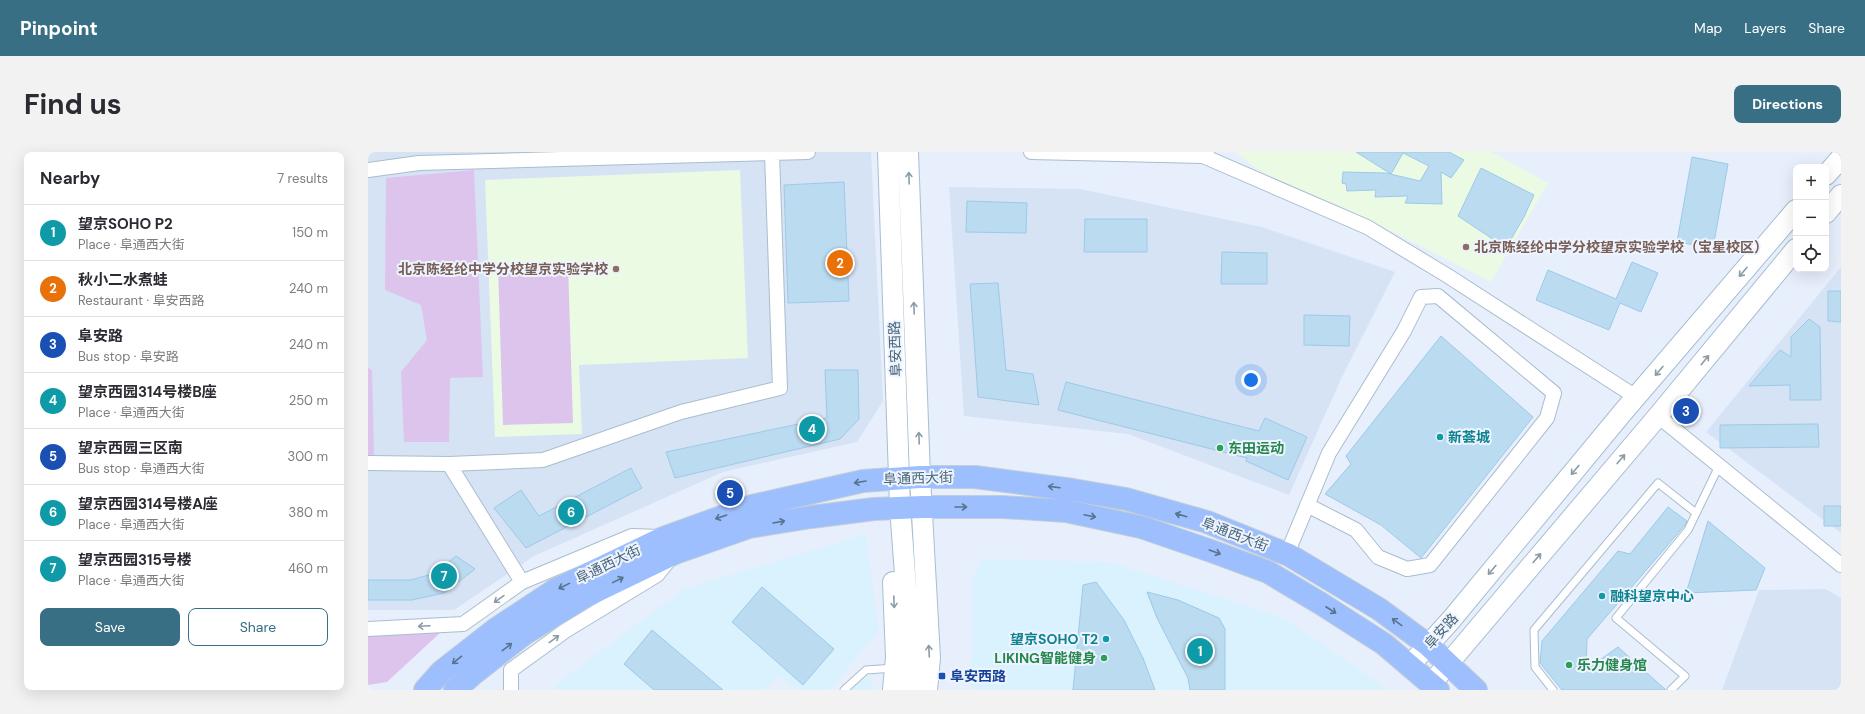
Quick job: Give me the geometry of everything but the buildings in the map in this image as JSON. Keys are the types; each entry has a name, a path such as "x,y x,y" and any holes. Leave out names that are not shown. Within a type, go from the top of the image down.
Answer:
{"main road":[{"path":"877,152 882,256 881,302 902,478"},
{"name":"阜安西路","path":"888,152 902,478 922,507 930,658 926,690"},
{"name":"阜安西路","path":"908,152 902,478 894,507 911,655 909,690"},
{"path":"1829,172 1841,158"},
{"path":"1829,209 1841,195"},
{"name":"阜安路","path":"1410,665 1467,601 1636,397 1793,214"},
{"name":"阜安路","path":"1434,687 1449,663 1658,416 1793,253"},
{"name":"阜通西大街","path":"425,690 441,672 496,629 555,590 669,545 752,506 863,481 902,478 975,477 1073,490 1126,499 1207,522 1287,554 1379,609 1428,645 1449,663 1476,690"},
{"path":"893,690 896,657 892,550 894,507"},
{"name":"阜通西大街","path":"455,690 524,634 669,545 749,527 811,516 894,507 1003,507 1066,511 1141,527 1268,572 1378,640 1410,665 1434,687"},
{"path":"1467,601 1469,616 1475,620 1484,621"}],"street":[{"path":"368,170 419,157 808,152"},
{"path":"1030,152 1205,154 1367,227 1448,276 1636,397"},
{"path":"368,463 449,464 543,460 681,412 780,388 772,153"},
{"path":"1287,554 1307,505 1329,453 1404,331 1422,297 1438,296 1554,393 1547,418 1430,565 1407,568 1378,557 1356,530 1307,505"},
{"path":"1658,416 1841,565"},
{"path":"449,464 522,582"},
{"path":"368,629 463,624 522,582 632,536 669,545 657,575 565,631 511,670 511,690"}],"lane":[{"path":"1671,690 1685,676 1616,618 1688,530 1719,466"},
{"path":"1553,690 1534,667 1534,630 1658,483 1696,513"},
{"path":"844,690 866,670 895,668"}],"shaded area":[{"path":"368,152 871,152 883,401 857,442 723,472 534,556 454,610 368,610"},
{"name":"北京陈经纶中学分校望京实验学校（宝星校区）","path":"1236,152 1491,152 1548,183 1491,282 1354,212 1271,177 1252,165"},
{"path":"474,170 483,377 450,378 449,442 404,442 401,372 427,340 421,305 385,290 386,178"},
{"name":"北京陈经纶中学分校望京实验学校","path":"740,170 748,358 579,365 582,434 495,437 485,180"},
{"path":"949,187 1080,189 1262,227 1395,272 1341,379 1289,495 1128,434 964,416"},
{"path":"568,265 573,423 503,425 498,266"},
{"path":"1841,267 1841,533 1706,432"},
{"path":"368,368 372,370 374,455 368,455"},
{"path":"866,534 879,631 830,690 800,690 778,676 764,690 552,690 568,675 684,589"},
{"path":"982,559 1110,562 1285,618 1388,690 971,690 972,578"},
{"path":"1826,589 1841,598 1841,690 1722,690 1759,590"},
{"path":"441,632 387,682 368,685 368,636"},
{"path":"865,665 874,686 874,690 838,690"}],"place":[{"name":"北京陈经纶中学分校望京实验学校（宝星校区）","path":"1466,247"},
{"name":"秋小二水煮蛙","path":"840,263"},
{"name":"北京陈经纶中学分校望京实验学校","path":"616,269"},
{"name":"阜安路","path":"1686,411"},
{"name":"望京西园314号楼B座","path":"812,429"},
{"name":"新荟城","path":"1440,437"},
{"name":"东田运动","path":"1220,448"},
{"name":"望京西园三区南","path":"730,493"},
{"name":"望京西园314号楼A座","path":"571,512"},
{"name":"望京西园315号楼","path":"444,576"},
{"name":"融科望京中心","path":"1602,596"},
{"name":"望京SOHO T2","path":"1106,639"},
{"name":"望京SOHO P2","path":"1200,651"},
{"name":"LIKING智能健身","path":"1104,658"},
{"name":"乐力健身馆","path":"1569,665"},
{"name":"阜安西路","path":"942,676"}]}
